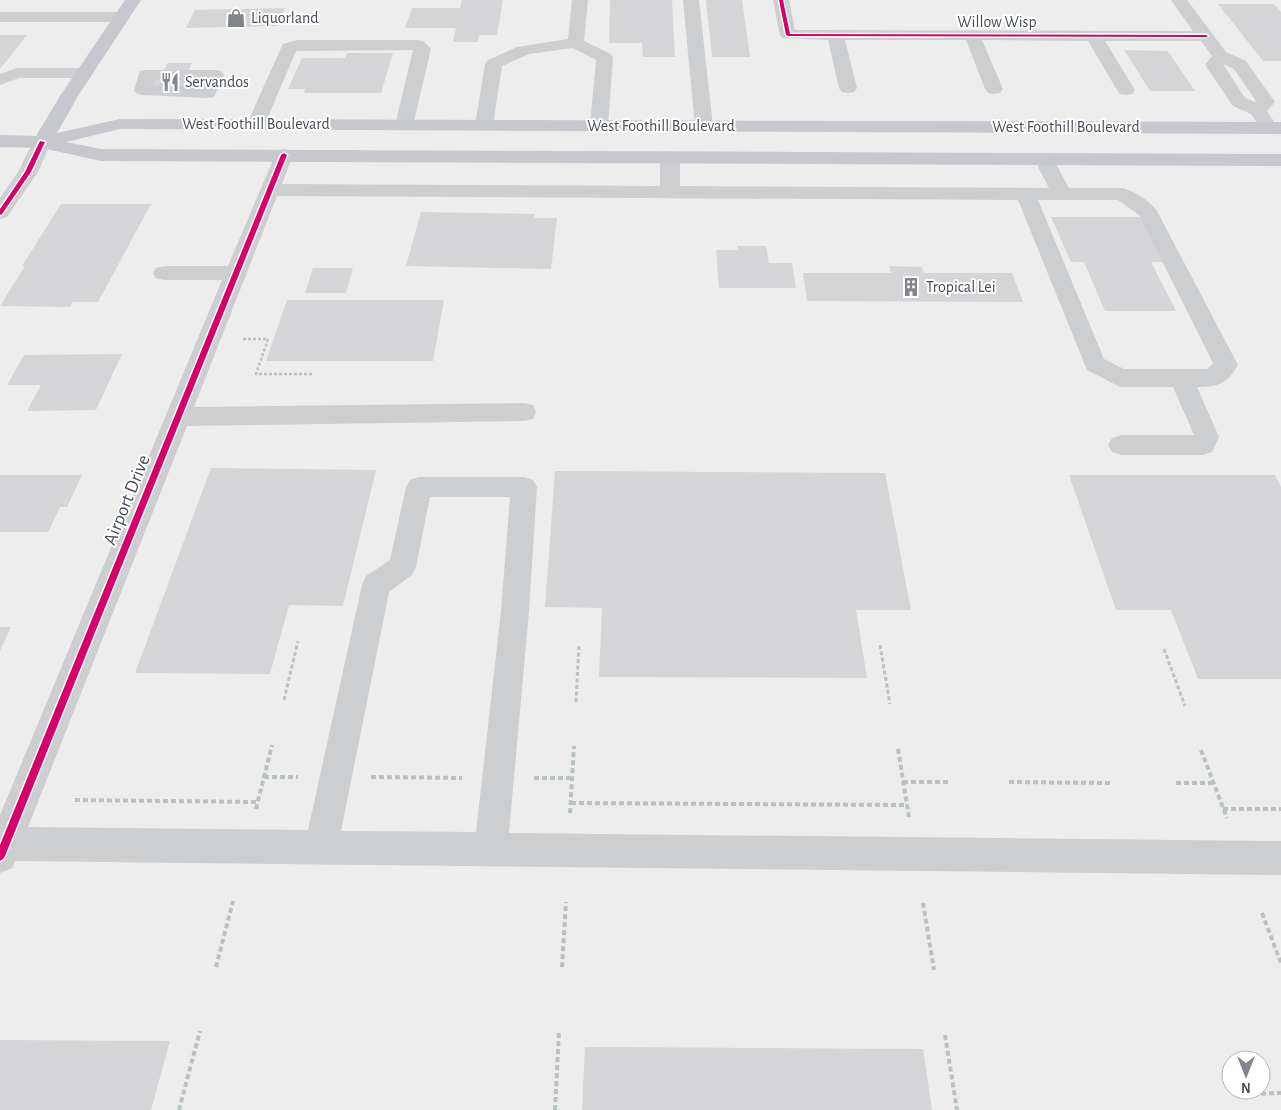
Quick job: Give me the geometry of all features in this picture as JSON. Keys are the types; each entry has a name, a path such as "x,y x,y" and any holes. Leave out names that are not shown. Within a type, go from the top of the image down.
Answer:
{"main road":[{"path":"42,142 84,73 133,0"},
{"name":"West Foothill Boulevard","path":"42,142 120,124 1275,128"},
{"path":"404,156 424,144 435,141 570,140 586,137 596,132 599,125"},
{"path":"670,157 672,150 695,141 836,142 854,138 872,126"},
{"name":"West Foothill Boulevard","path":"0,141 42,142 101,155 1281,160"}],"street":[{"path":"576,43 580,0"},
{"path":"691,0 704,126"},
{"name":"Willow Wisp","path":"781,0 788,35 1206,36"},
{"path":"1179,0 1220,56 1240,65 1266,102 1257,110"},
{"path":"0,17 122,17"},
{"path":"835,35 848,88"},
{"path":"972,36 994,89"},
{"path":"1094,36 1126,90"},
{"path":"484,125 494,64 508,54 533,48 576,43 605,58 599,125"},
{"path":"256,124 289,48 298,45 417,45 423,50 404,125"},
{"path":"1220,56 1214,65 1239,102 1257,110 1275,128"},
{"path":"0,80 17,73 84,73"},
{"path":"1226,82 1252,82"},
{"path":"0,213 28,172 42,142"},
{"name":"Airport Drive","path":"2,850 284,155"},
{"path":"670,157 670,192"},
{"path":"1044,159 1062,194"},
{"path":"271,190 1025,193 1123,194 1147,211 1226,366 1213,378 1120,378 1095,364 1025,193"},
{"path":"164,273 237,273"},
{"path":"1121,445 1203,445 1207,436 1181,378"},
{"path":"178,417 524,412"},
{"path":"321,848 376,585 402,567 419,487 524,487 491,849"},
{"path":"2,850 491,849 1281,858"}],"path":[{"path":"242,339 268,339 256,374 312,374"},
{"path":"284,700 298,641"},
{"path":"576,702 579,644"},
{"path":"880,645 890,704"},
{"path":"1164,649 1185,706"},
{"path":"255,812 272,744"},
{"path":"570,814 574,746"},
{"path":"898,749 909,817"},
{"path":"1201,750 1227,818"},
{"path":"264,777 307,777"},
{"path":"368,777 471,778"},
{"path":"533,778 572,778"},
{"path":"903,782 948,782"},
{"path":"1009,782 1112,783"},
{"path":"1176,783 1214,783"},
{"path":"75,800 258,802"},
{"path":"571,803 907,806"},
{"path":"1223,808 1281,808"},
{"path":"216,967 233,901"},
{"path":"562,967 566,902"},
{"path":"923,903 934,970"},
{"path":"1262,913 1281,963"},
{"path":"180,1110 200,1031"},
{"path":"555,1110 559,1031"},
{"path":"945,1035 957,1110"}],"building":[{"path":"462,0 503,0 497,35 479,35 478,42 453,42 456,28 405,28 412,8 460,8"},
{"path":"610,0 672,0 675,57 643,57 642,43 609,43"},
{"path":"706,0 742,0 750,57 712,57"},
{"path":"1218,4 1274,4 1281,12 1281,61 1263,61"},
{"name":"Liquorland","path":"285,8 278,26 186,28 195,10"},
{"path":"0,35 27,35 0,69"},
{"path":"1124,50 1168,51 1195,91 1150,91"},
{"path":"347,53 393,53 381,93 304,93 305,89 288,89 302,58 345,58"},
{"name":"Servandos","path":"168,63 192,63 188,71 194,71 183,92 145,92 158,71 163,71"},
{"path":"61,204 151,204 98,302 73,302 70,307 0,306 25,266 22,266"},
{"path":"421,212 535,214 534,218 557,218 551,269 406,266"},
{"path":"1051,217 1141,217 1165,262 1151,262 1176,311 1105,311 1084,262 1071,262"},
{"path":"737,246 766,246 769,263 792,263 796,288 719,288 716,250 738,250"},
{"name":"Tropical Lei","path":"889,266 922,267 924,273 1012,273 1023,302 807,301 803,273 891,273"},
{"path":"313,268 353,268 346,293 305,293"},
{"path":"287,300 444,300 433,361 266,361"},
{"path":"122,354 96,410 27,411 41,385 7,385 24,355"},
{"path":"211,468 376,470 343,606 289,605 270,674 135,673"},
{"path":"555,471 885,473 911,610 856,610 867,678 599,677 602,608 545,607"},
{"path":"0,475 82,475 67,507 60,507 48,532 0,532"},
{"path":"1069,475 1275,475 1281,487 1281,679 1198,679 1171,610 1116,610"},
{"path":"0,627 11,627 0,651"},
{"path":"0,1040 170,1041 151,1110 0,1110"},
{"path":"585,1047 923,1049 932,1110 582,1110"}],"cycle path":[{"path":"781,0 788,35 1206,36"},
{"path":"0,213 28,172 42,142"},
{"path":"0,856 284,155"}],"place":[{"name":"Liquorland","path":"236,18"},
{"name":"Servandos","path":"170,82"},
{"name":"Tropical Lei","path":"911,287"}]}
